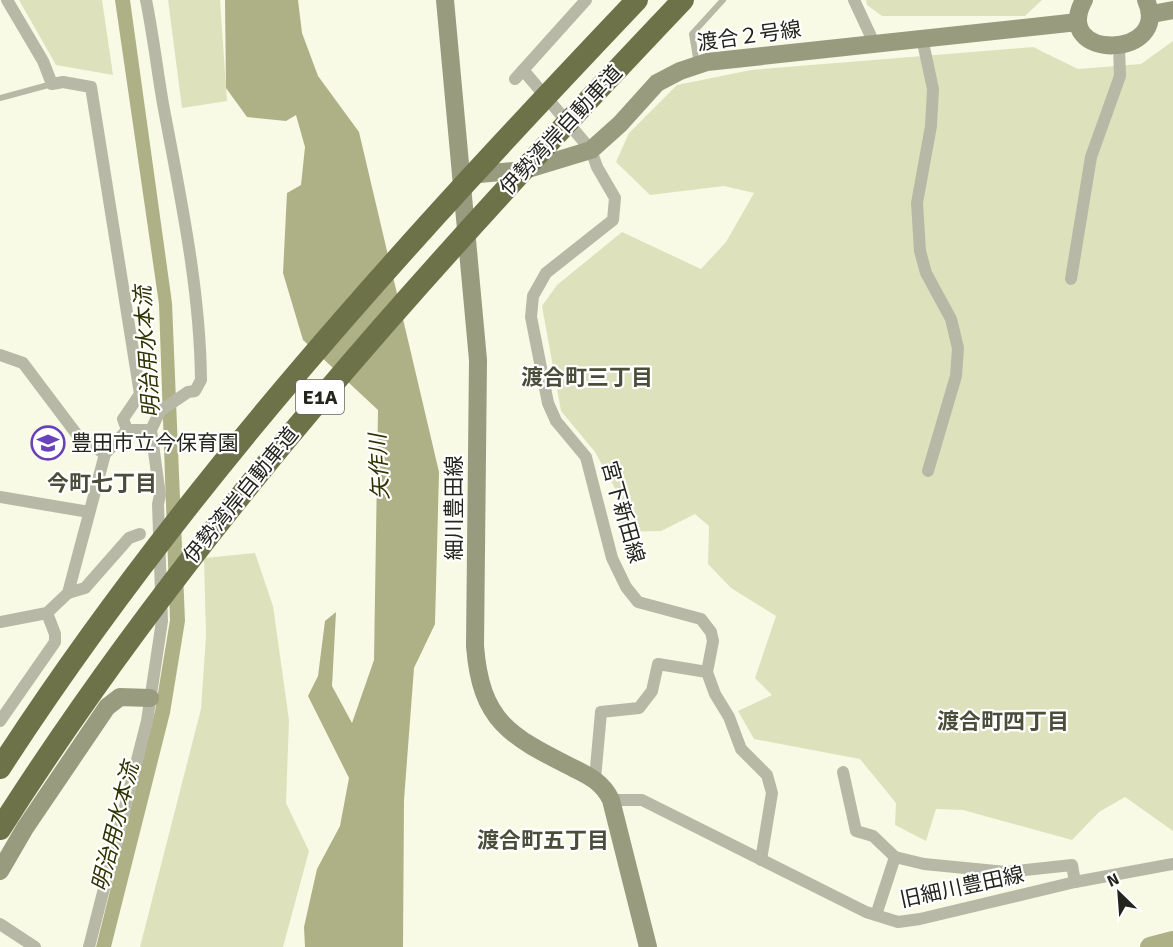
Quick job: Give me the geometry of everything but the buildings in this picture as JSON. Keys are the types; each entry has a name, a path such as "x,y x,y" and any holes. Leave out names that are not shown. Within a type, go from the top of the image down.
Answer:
{"highway":[{"name":"伊勢湾岸自動車道","path":"0,768 78,652 191,501 247,432 381,278 637,0"},
{"name":"伊勢湾岸自動車道","path":"0,829 104,674 272,454 451,249 683,0"}],"street":[{"path":"7,0 43,61 52,84 63,82 91,87 140,394 123,419 127,430"},
{"path":"89,947 147,721 162,621 158,504 160,495 152,430 160,411 188,392 195,391 201,380 200,341 175,158 146,0"},
{"name":"細川豊田線","path":"445,0 478,360 475,634 478,678 492,711 507,730 527,745 602,784 611,800 648,947"},
{"name":"宮下新田線","path":"586,0 519,74 591,150 597,167 615,198 613,219 546,273 533,296 531,317 548,403 556,421 586,457 612,558 626,587 638,602 701,619 707,624 713,641 707,672"},
{"path":"854,0 874,43"},
{"path":"1084,0 1078,22 1089,38 1099,44 1119,46 1142,39 1152,24 1149,7 1173,10"},
{"name":"渡合２号線","path":"460,176 525,170 591,150 620,124 657,83 698,65 737,58 1078,22"},
{"path":"922,38 933,89 930,126 917,203 920,251 926,273 951,320 958,348 956,376 928,471"},
{"path":"1071,279 1091,157 1120,76 1119,46"},
{"path":"0,355 23,363 78,436 105,454"},
{"path":"68,593 105,454 127,430 152,430"},
{"path":"0,497 89,512"},
{"path":"0,622 47,613 68,593 85,588 129,538 140,534"},
{"path":"0,721 55,642 56,634 47,613"},
{"path":"594,779 602,712 639,708 652,691 658,664 707,672 741,750 767,775 772,793 761,860"},
{"path":"0,871 25,828 107,708 120,697 150,698"},
{"path":"843,772 856,831 873,836 895,857 924,864 1006,872 1072,865 1075,882"},
{"name":"旧細川豊田線","path":"611,800 642,800 876,915 898,922 920,920 1075,882 1173,864"},
{"path":"876,915 895,857"},
{"path":"0,924 35,947"}],"lane":[{"path":"698,65 692,34 723,0"},
{"path":"0,98 52,84"}],"shaded area":[{"path":"19,0 102,0 113,75 56,65"},
{"path":"168,0 220,0 227,101 182,108"},
{"path":"866,0 1042,0 1025,16 882,16 867,5"},
{"path":"1173,41 1173,831 1125,797 1099,812 1072,840 963,810 936,809 926,841 895,825 896,803 860,759 754,739 738,711 772,695 755,678 776,616 731,588 708,564 709,526 695,514 661,531 619,532 617,492 595,452 561,411 542,306 557,285 622,232 701,269 726,242 754,193 724,186 650,195 616,162 629,133 677,85 751,70 1033,47 1078,69 1141,64"},
{"path":"255,553 273,606 289,720 286,803 309,851 283,947 140,947 201,709 206,636 204,558"}],"water":[{"name":"明治用水本流","path":"115,0 130,0 172,303 185,621 170,713 111,947 96,947 155,711 170,620 159,304"},
{"name":"矢作川","path":"225,0 298,0 302,33 318,76 359,132 439,472 435,624 414,668 404,800 403,947 305,947 304,927 317,869 340,826 349,778 308,696 318,676 325,621 336,612 332,686 352,723 374,660 378,410 303,340 283,273 287,193 301,185 305,147 296,115 286,121 247,117 226,88"}],"waterway":[{"path":"1150,947 1173,941"}],"place":[{"name":"豊田市立今保育園","path":"48,443"}],"district":[{"name":"渡合町三丁目","path":"587,377"},
{"name":"今町七丁目","path":"102,483"},
{"name":"渡合町四丁目","path":"1003,721"},
{"name":"渡合町五丁目","path":"543,840"}]}
